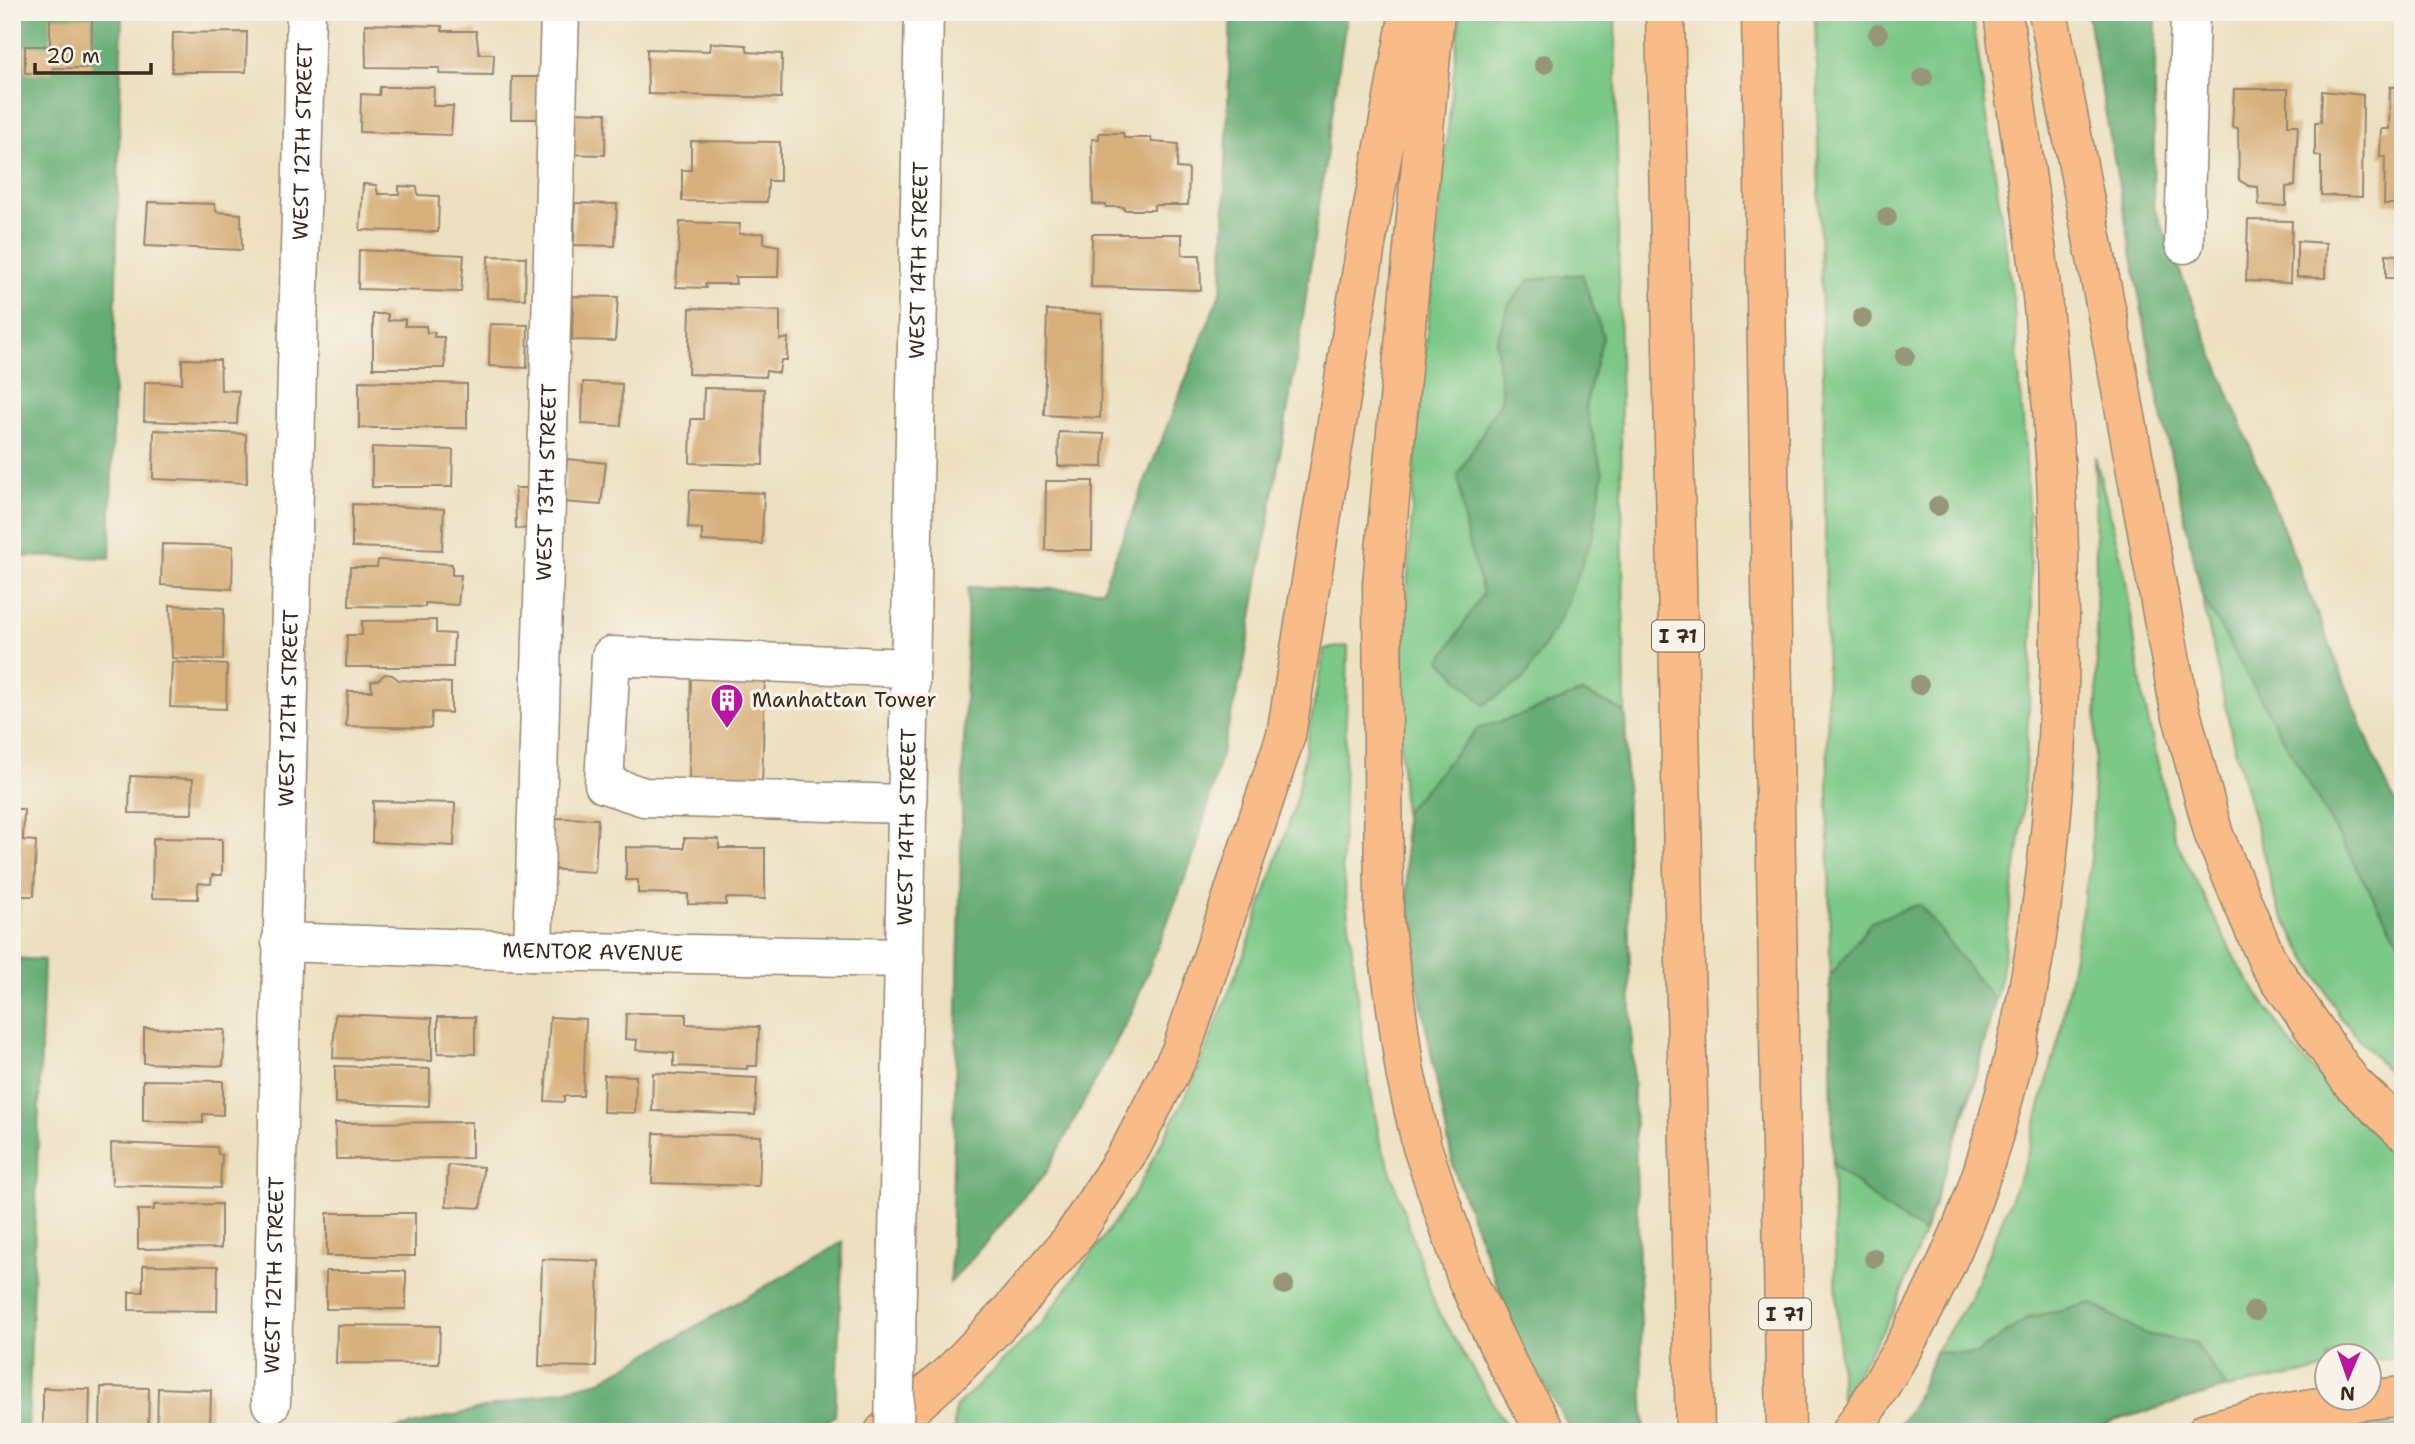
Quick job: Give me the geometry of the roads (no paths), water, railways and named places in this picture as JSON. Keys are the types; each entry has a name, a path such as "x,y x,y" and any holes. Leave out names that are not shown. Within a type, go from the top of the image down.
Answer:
{"highway":[{"path":"884,1432 954,1370 1071,1240 1132,1146 1181,1051 1286,735 1367,239 1409,12"},
{"path":"1435,12 1382,584 1384,921 1405,1072 1422,1147 1438,1198 1468,1282 1507,1363 1546,1432"},
{"name":"I 71","path":"1665,12 1695,1432"},
{"name":"I 71","path":"1761,12 1786,1432"},
{"path":"1851,1432 1891,1371 1952,1250 1982,1171 2031,978 2043,893 2054,783 2061,583 2042,297 2003,12"},
{"path":"2048,12 2179,705 2214,835 2268,962 2351,1082 2403,1131"},
{"path":"2224,1426 2336,1403 2403,1396"}],"street":[{"name":"WEST 12TH STREET","path":"271,1403 306,12"},
{"name":"WEST 13TH STREET","path":"533,951 561,12"},
{"name":"WEST 14TH STREET","path":"894,1432 924,12"},
{"path":"2184,244 2190,12"},
{"path":"908,804 644,797 604,784 611,656 911,668"},
{"name":"MENTOR AVENUE","path":"281,942 533,951 905,958"}],"place":[{"name":"Manhattan Tower","path":"727,730"}]}
